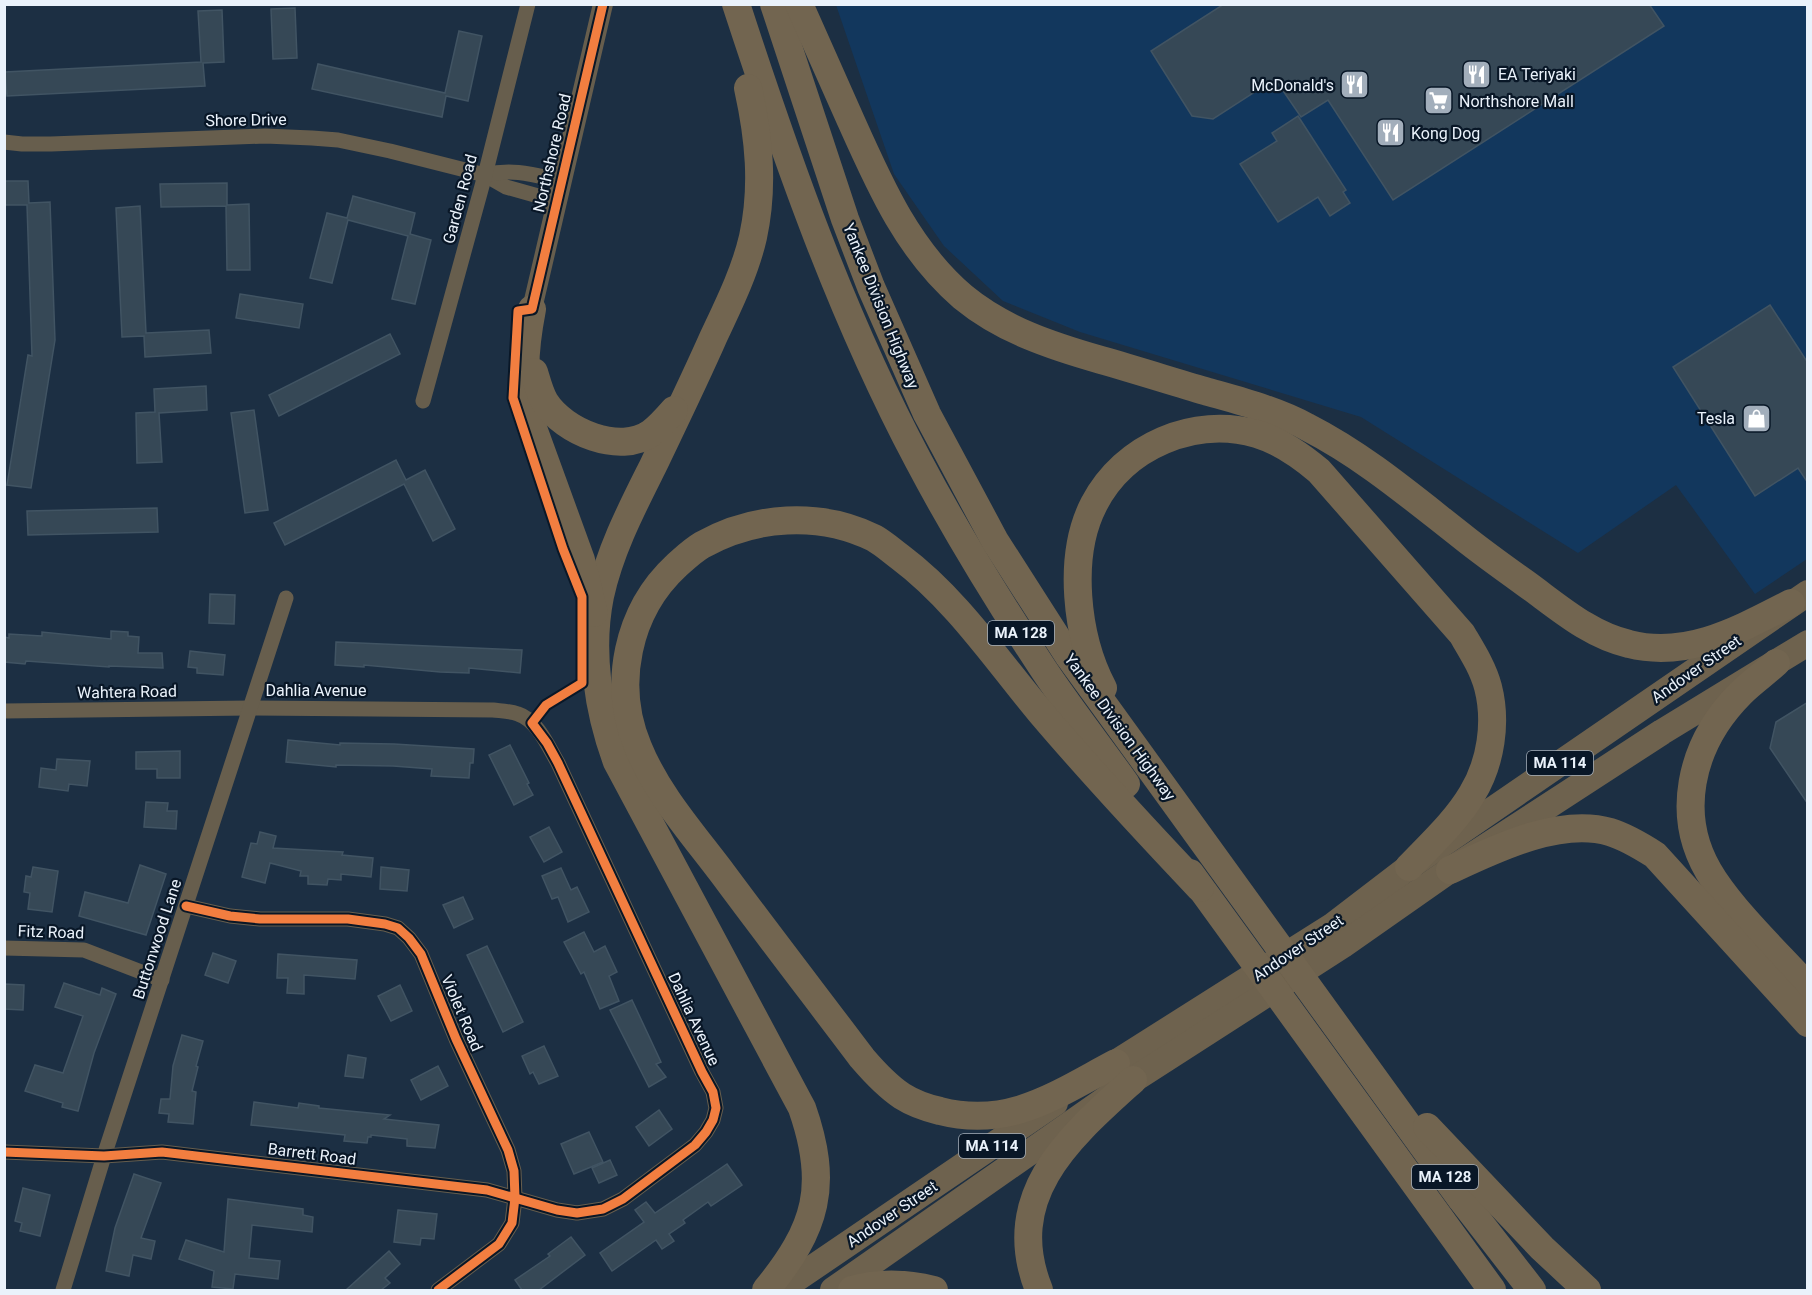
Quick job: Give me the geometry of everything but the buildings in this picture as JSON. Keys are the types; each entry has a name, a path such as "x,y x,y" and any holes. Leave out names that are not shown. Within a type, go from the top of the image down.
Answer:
{"highway":[{"path":"728,4 753,113 760,164 753,237 730,301 614,548 600,597 596,628 597,682 606,732 617,762 802,1108 812,1138 816,1165 811,1216 788,1261 766,1290"},
{"name":"Yankee Division Highway","path":"736,4 802,199 855,331 918,459 989,583 1045,672 1492,1290"},
{"name":"Yankee Division Highway","path":"774,4 849,229 871,287 927,414 995,541 1068,656 1462,1200 1532,1290"},
{"path":"799,4 880,187 904,229 926,260 947,282 965,298 1008,326 1056,347 1244,402 1303,424 1387,477 1466,540 1562,610 1593,630 1624,643 1649,649 1682,647 1710,641 1740,629 1799,598"},
{"path":"532,309 530,351 538,384 545,402 558,417 575,428 609,442 630,441 650,434 689,392"},
{"path":"532,309 525,345 524,376 532,428 587,580 596,628"},
{"path":"1160,783 1119,718 1101,684 1091,655 1079,605 1077,580 1079,551 1084,528 1094,503 1109,480 1127,462 1147,448 1168,437 1212,429 1233,429 1257,434 1290,450 1319,471 1462,634 1478,660 1488,687 1492,715 1490,742 1484,770 1472,794 1410,867"},
{"path":"1125,1071 995,1116 962,1116 925,1107 902,1096 880,1078 862,1058 714,862 649,770 637,746 629,720 625,690 630,640 652,592 694,550 723,534 754,524 790,519 827,524 875,539 922,573 949,600 1042,713 1200,888"},
{"name":"Andover Street","path":"1338,936 1410,867 1799,598"},
{"name":"Andover Street","path":"780,1290 1338,936 1450,870 1662,732 1808,643"},
{"path":"1776,663 1741,694 1718,721 1703,748 1692,782 1690,800 1692,829 1699,852 1714,880 1808,987"},
{"path":"1450,870 1490,851 1560,830 1586,828 1610,832 1655,855 1808,1023"},
{"path":"1362,1060 1542,1248 1587,1290"},
{"path":"1039,1290 1033,1275 1029,1247 1030,1219 1035,1197 1062,1149 1125,1071"},
{"name":"Andover Street","path":"833,1290 1125,1071"},
{"path":"1424,1197 1476,1290"},
{"path":"852,1290 867,1286 894,1284 934,1290"}],"street":[{"name":"Garden Road","path":"423,401 485,175 528,4"},
{"name":"Northshore Road","path":"532,309 603,4"},
{"name":"Shore Drive","path":"4,142 51,144 265,136 338,140 485,175 506,188 556,201"},
{"name":"Shore Drive","path":"485,175 515,171 561,181"},
{"name":"Buttonwood Lane","path":"63,1290 104,1156 286,598"},
{"name":"Wahtera Road","path":"4,711 250,708"},
{"name":"Dahlia Avenue","path":"250,708 502,711 520,714 532,723 558,763 713,1092 716,1108 713,1120 695,1144 623,1199 603,1209 577,1214 515,1198"},
{"name":"Violet Road","path":"186,906 230,916 260,919 367,921 398,928 421,954 456,1039 508,1150 514,1171 515,1198 512,1223 499,1244 438,1290"},
{"name":"Fitz Road","path":"4,948 84,950 162,980"},
{"name":"Barrett Road","path":"4,1152 104,1156 162,1152 435,1183 487,1190 515,1198"}],"shaded area":[{"name":"Northshore Mall","path":"836,5 1807,5 1807,559 1755,594 1676,485 1578,553 1361,417 1080,332 1003,301 944,246 894,174"}],"cycle path":[{"path":"4,1152 104,1156 162,1152 487,1190 557,1210 577,1213 603,1209 623,1199 695,1145 713,1120 716,1108 713,1092 558,763 532,723 546,705 582,683 582,597 563,549 513,398 518,311 532,309 603,4"},
{"path":"186,906 230,916 260,919 348,919 385,924 398,928 421,954 456,1039 508,1150 514,1171 515,1198 512,1223 499,1244 438,1290"}],"place":[{"name":"EA Teriyaki","path":"1477,74"},
{"name":"McDonald's","path":"1355,85"},
{"name":"Northshore Mall","path":"1438,101"},
{"name":"Kong Dog","path":"1390,133"},
{"name":"Tesla","path":"1756,418"}]}
